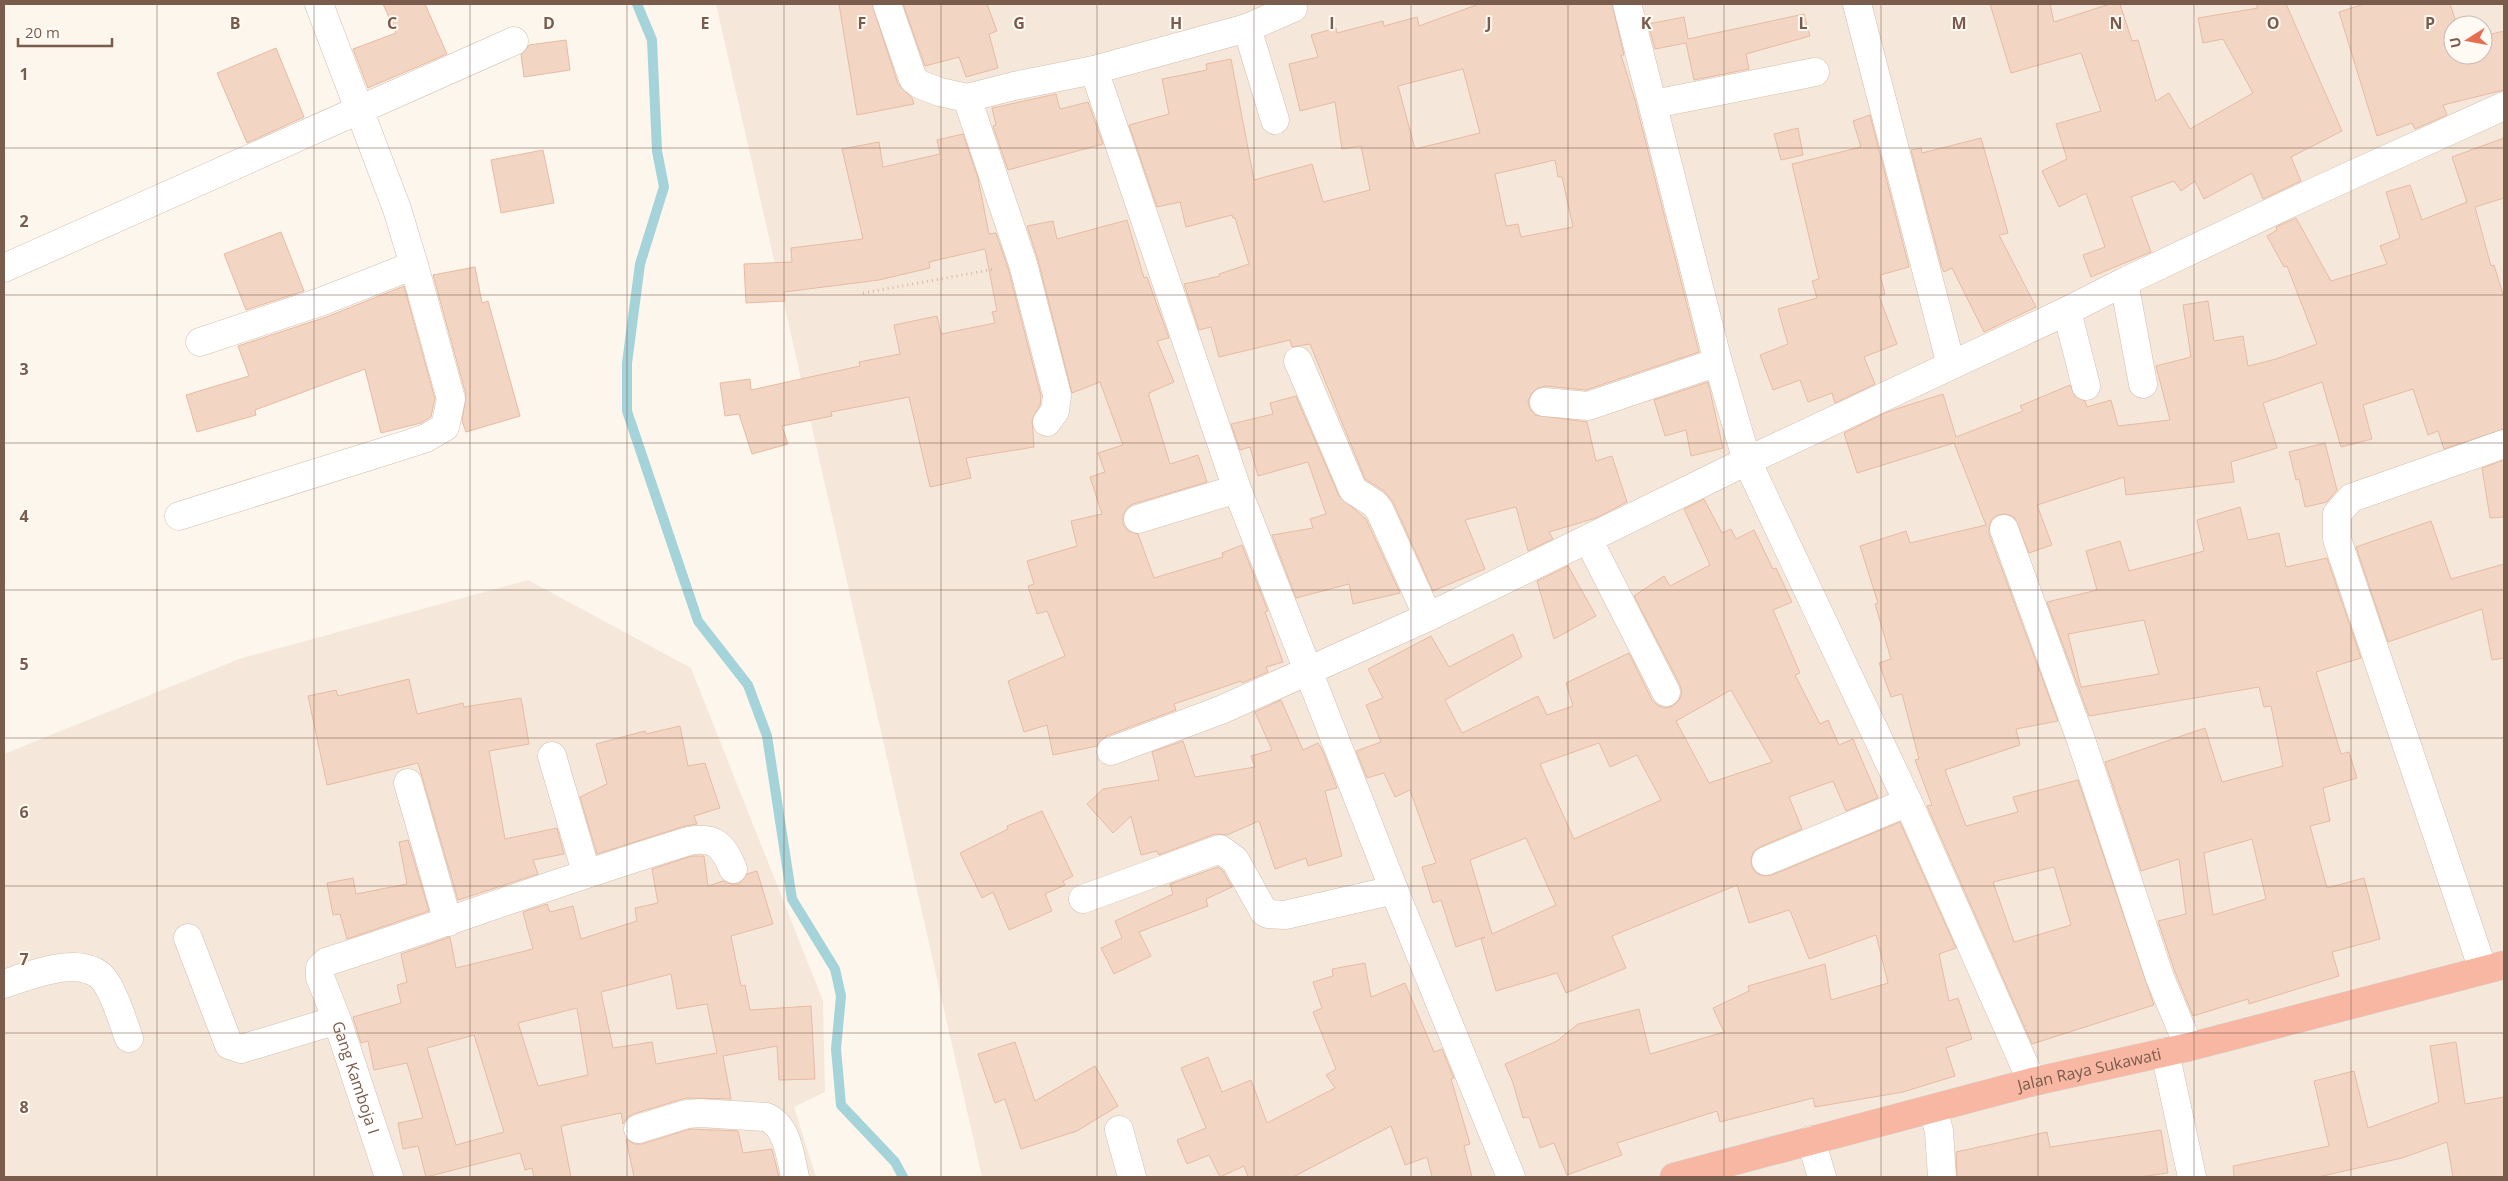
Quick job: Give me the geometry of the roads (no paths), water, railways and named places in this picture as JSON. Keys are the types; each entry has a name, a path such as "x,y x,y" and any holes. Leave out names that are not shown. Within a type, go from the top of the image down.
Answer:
{"highway":[{"name":"Jalan Raya Sukawati","path":"1674,1177 2032,1082 2177,1050 2494,968"}],"street":[{"path":"180,516 426,438 445,427 451,399 414,265 397,209 318,4"},
{"path":"888,4 913,79 922,85 940,92 968,98 1014,86 1094,70 1247,28 1298,5"},
{"path":"1627,4 1654,104 1718,362 1747,461 1908,802 2032,1082"},
{"path":"1858,4 1951,365"},
{"path":"1247,28 1275,120"},
{"path":"4,268 514,41"},
{"path":"1094,70 1237,489 1394,890 1511,1177"},
{"path":"1654,104 1815,72"},
{"path":"968,98 1022,264 1058,395 1055,411 1047,422"},
{"path":"1111,751 1221,710 1428,617 1747,461 2067,311 2312,192 2504,106"},
{"path":"200,342 323,301 414,265"},
{"path":"2124,282 2143,384"},
{"path":"2067,311 2086,386"},
{"path":"1298,361 1353,490 1375,504 1380,511 1428,617"},
{"path":"1544,402 1588,406 1718,362"},
{"path":"2494,968 2337,539 2337,514 2351,498 2504,444"},
{"path":"1138,519 1237,489"},
{"path":"2004,529 2027,598 2081,740 2160,978 2177,1050 2192,1177"},
{"path":"1588,539 1666,692"},
{"path":"552,756 586,872"},
{"path":"408,783 448,922"},
{"path":"1766,861 1908,802"},
{"path":"337,1020 320,977 319,972 322,965 586,872 700,838 713,841 727,851 733,868"},
{"path":"1084,899 1220,849 1235,860 1264,912 1268,914 1285,915 1394,890"},
{"name":"Gang Kamboja I","path":"188,938 229,1044 233,1048 241,1049 337,1020 388,1177"},
{"path":"4,984 48,970 80,968 97,973 107,983 129,1038"},
{"path":"1933,1109 1938,1131 1942,1177"},
{"path":"638,1129 687,1114 766,1117 774,1120 780,1127 789,1150 796,1177"},
{"path":"1119,1130 1132,1177"},
{"path":"1811,1140 1822,1177"}],"waterway":[{"path":"637,4 652,40 657,151 664,187 640,264 627,363 627,411 698,621 748,685 767,736 792,899 835,969 841,996 836,1049 841,1105 895,1162 903,1177"}]}
